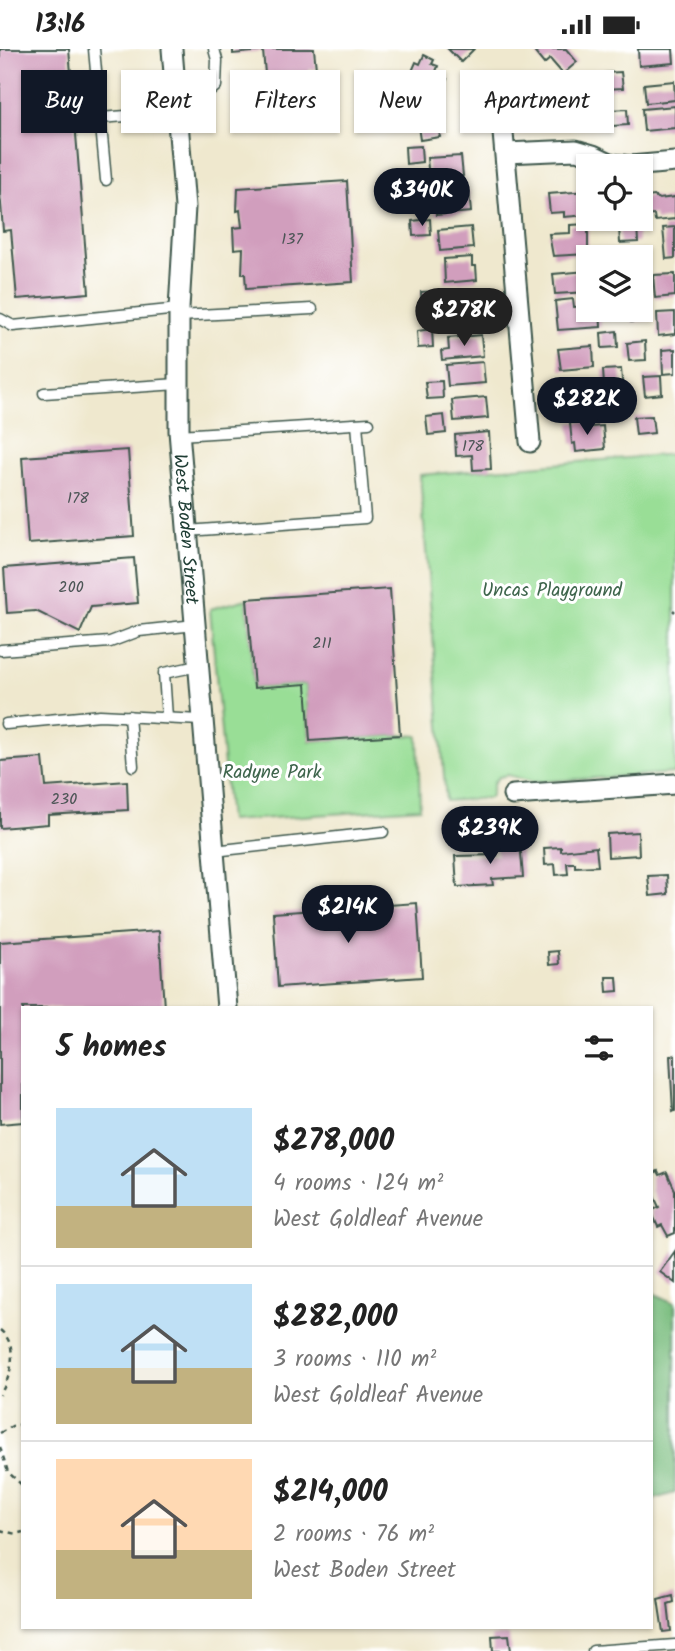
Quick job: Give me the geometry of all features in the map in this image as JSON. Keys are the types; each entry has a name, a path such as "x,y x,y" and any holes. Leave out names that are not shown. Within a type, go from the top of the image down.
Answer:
{"street":[{"name":"West Boden Street","path":"172,49 174,70"},
{"name":"West Boden Street","path":"179,133 185,207 179,313 179,435 227,1006"},
{"path":"504,133 530,442"},
{"path":"506,153 576,150 612,164 631,166 675,162"},
{"path":"513,795 675,784"}],"lane":[{"path":"94,49 96,70"},
{"path":"214,49 217,60 216,86"},
{"path":"101,133 106,180"},
{"path":"0,319 13,326 179,313 312,309"},
{"path":"44,393 178,384"},
{"path":"179,435 369,423"},
{"path":"187,531 365,518 357,424"},
{"path":"1,650 110,642 139,631 195,625"},
{"path":"167,718 164,673 198,666"},
{"path":"6,724 100,715 201,720"},
{"path":"129,716 133,766"},
{"path":"214,851 383,832"},
{"path":"593,1651 675,1644"}],"path":[{"path":"0,1330 7,1336 12,1364 0,1395"},
{"path":"0,1433 21,1424"},
{"path":"0,1447 8,1472 21,1484"},
{"path":"0,1530 21,1533"}],"green space":[{"name":"Uncas Playground","path":"675,454 675,773 533,782 508,775 499,777 494,782 490,798 446,801 420,475"},
{"name":"Radyne Park","path":"247,599 254,688 306,684 310,741 418,736 420,808 229,821 210,609"},
{"path":"653,1293 675,1303 675,1493 653,1499"}],"building":[{"path":"0,49 69,49 71,70 21,70 21,133 76,133 89,293 17,299 11,230 3,231 0,190"},
{"path":"233,49 314,49 316,69 265,70 263,51 233,54"},
{"path":"448,49 474,49 461,62"},
{"path":"540,49 566,49 577,62 568,70 560,70 550,59 544,64 535,53"},
{"path":"638,49 673,49 674,63 639,66"},
{"path":"424,55 434,60 432,64 438,66 436,70 413,70 416,62 420,64"},
{"path":"614,72 621,72 623,88 614,88"},
{"path":"674,81 675,100 646,103 644,84"},
{"path":"675,106 675,128 644,131 642,109"},
{"path":"627,109 628,125 614,126 614,110"},
{"path":"419,133 439,133 440,137 420,140"},
{"path":"421,146 422,162 406,164 405,147"},
{"path":"461,156 463,176 429,179 427,158"},
{"path":"347,181 353,282 246,289 245,274 242,274 243,248 234,249 233,228 242,227 240,210 237,211 238,188"},
{"path":"427,183 428,200 412,201 410,184"},
{"path":"469,191 471,212 436,215 435,194"},
{"path":"576,192 576,216 564,217 564,212 550,213 548,194"},
{"path":"653,196 659,199 675,197 675,219 655,221"},
{"path":"430,219 431,235 413,236 412,221"},
{"path":"570,225 576,225 576,231 588,231 588,245 576,245 576,255 553,256 549,234 570,233"},
{"path":"471,227 473,248 440,251 438,230"},
{"path":"675,227 675,258 666,259 663,228"},
{"path":"619,231 637,231 638,242 620,243"},
{"path":"472,257 477,280 445,283 444,259"},
{"path":"576,272 576,293 555,294 553,274"},
{"path":"675,274 675,296 655,298 653,275"},
{"path":"437,291 438,307 422,308 421,292"},
{"path":"477,299 479,321 433,324 432,309 445,308 445,301"},
{"path":"573,299 576,322 601,322 601,327 558,330 555,301"},
{"path":"675,312 675,334 658,336 657,313"},
{"path":"432,329 433,347 418,348 417,331"},
{"path":"617,331 618,347 602,348 601,333"},
{"path":"481,335 483,356 442,360 441,351 449,350 448,338"},
{"path":"645,341 646,360 629,361 627,343"},
{"path":"593,346 594,367 561,370 558,349"},
{"path":"675,349 675,373 663,374 662,350"},
{"path":"483,362 485,383 448,386 446,365"},
{"path":"621,369 623,390 612,391 612,385 604,385 603,370"},
{"path":"661,376 662,394 645,396 643,377"},
{"path":"442,381 443,398 427,399 425,382"},
{"path":"596,385 597,405 564,407 563,387"},
{"path":"486,397 488,418 454,421 452,400"},
{"path":"444,415 446,433 428,435 426,417"},
{"path":"652,416 654,433 636,435 634,417"},
{"path":"589,421 590,427 603,426 605,449 576,452 575,443 572,444 570,423"},
{"path":"489,432 491,469 473,470 472,455 456,456 455,435"},
{"path":"128,450 134,536 28,544 22,457"},
{"path":"134,558 138,603 91,607 80,633 36,611 7,613 4,568"},
{"path":"390,589 400,735 310,741 306,684 254,688 247,599"},
{"path":"43,758 46,787 127,781 128,810 48,815 48,824 0,828 0,761"},
{"path":"638,832 639,855 608,857 607,834"},
{"path":"496,841 520,841 523,877 492,879 493,885 457,887 455,856 497,855"},
{"path":"561,847 561,851 596,847 598,866 575,867 575,863 567,863 568,874 556,875 555,864 545,865 544,848"},
{"path":"667,875 668,894 650,896 648,876"},
{"path":"417,903 422,977 278,987 273,913"},
{"path":"159,931 164,1006 21,1006 21,1122 0,1124 0,942"},
{"path":"558,951 559,964 549,965 548,952"},
{"path":"606,977 617,977 618,991 607,992"},
{"path":"675,1055 675,1111 673,1112 670,1056"},
{"path":"658,1171 660,1175 667,1172 675,1190 675,1233 668,1236 662,1225 658,1227 653,1216 653,1210 659,1207 653,1194 653,1174"},
{"path":"675,1251 675,1283 660,1272"},
{"path":"673,1595 674,1602 668,1604 671,1631 663,1632 658,1599"},
{"path":"509,1635 511,1651 493,1651 492,1636"}]}
